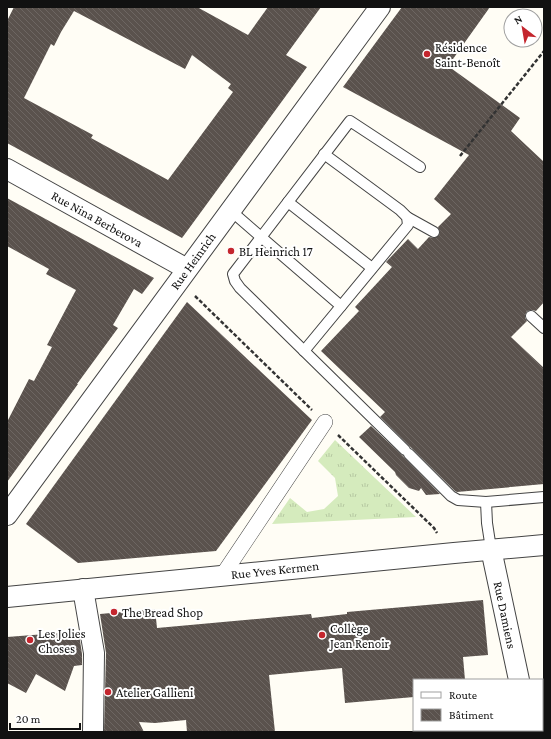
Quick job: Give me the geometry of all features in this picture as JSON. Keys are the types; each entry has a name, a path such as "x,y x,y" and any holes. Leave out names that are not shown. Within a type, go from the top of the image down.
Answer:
{"street":[{"name":"Rue Heinrich","path":"7,515 380,7"},
{"name":"Rue Nina Berberova","path":"7,169 187,269"},
{"path":"222,576 325,422"},
{"name":"Rue Yves Kermen","path":"7,596 544,545"},
{"name":"Rue Damiens","path":"491,549 519,679"},
{"path":"84,589 94,652 93,732"}],"lane":[{"path":"420,167 350,121 233,274 235,281 240,288 451,496 458,500 486,502 544,497"},
{"path":"324,154 400,210 407,217 434,232"},
{"path":"288,202 372,268"},
{"path":"230,210 341,306"},
{"path":"304,351 408,225 407,217"},
{"path":"531,316 544,328"},
{"path":"486,502 487,523 491,549"}],"path":[{"path":"460,156 544,51"}],"green space":[{"path":"335,440 416,517 272,524 290,498 307,512 324,509 338,496 335,478 318,461"}],"building":[{"path":"14,7 197,7 248,35 268,7 321,7 286,55 307,67 182,238 7,143 7,21","holes":["74,11 185,69 192,55 231,84 228,88 233,92 168,180 91,138 93,135 24,98 51,44 54,46"]},
{"path":"402,7 490,7 448,66 520,118 511,131 544,162 544,302 536,311 527,311 525,318 527,321 511,337 544,368 544,484 455,491 380,417 385,412 321,351 359,311 355,307 392,267 386,262 408,239 418,249 429,237 434,238 439,235 440,232 438,227 451,214 434,199 469,155 343,87"},
{"path":"7,198 154,278 142,294 134,289 113,325 118,328 7,482 7,422 29,379 34,381 52,347 47,345 76,290 46,274 49,269 7,246"},
{"path":"187,302 312,420 216,551 78,563 26,524"},
{"path":"371,426 440,494 426,495 421,488 419,491 409,488 396,475 395,472 359,437"},
{"name":"Collège Jean Renoir","path":"483,600 488,655 463,657 465,679 413,679 413,697 345,703 342,668 269,675 275,732 187,732 186,720 155,723 139,722 144,732 104,732 106,653 100,614 155,609 157,628 311,614 312,618 347,614 347,612"},
{"path":"71,632 79,634 82,665 74,666 65,691 36,674 26,693 7,683 7,637"}],"place":[{"name":"Résidence Saint-Benoît","path":"427,54"},
{"name":"BL Heinrich 17","path":"231,251"},
{"name":"The Bread Shop","path":"114,612"},
{"name":"Collège Jean Renoir","path":"322,635"},
{"name":"Les Jolies Choses","path":"30,640"},
{"name":"Atelier Gallieni","path":"108,692"}]}
